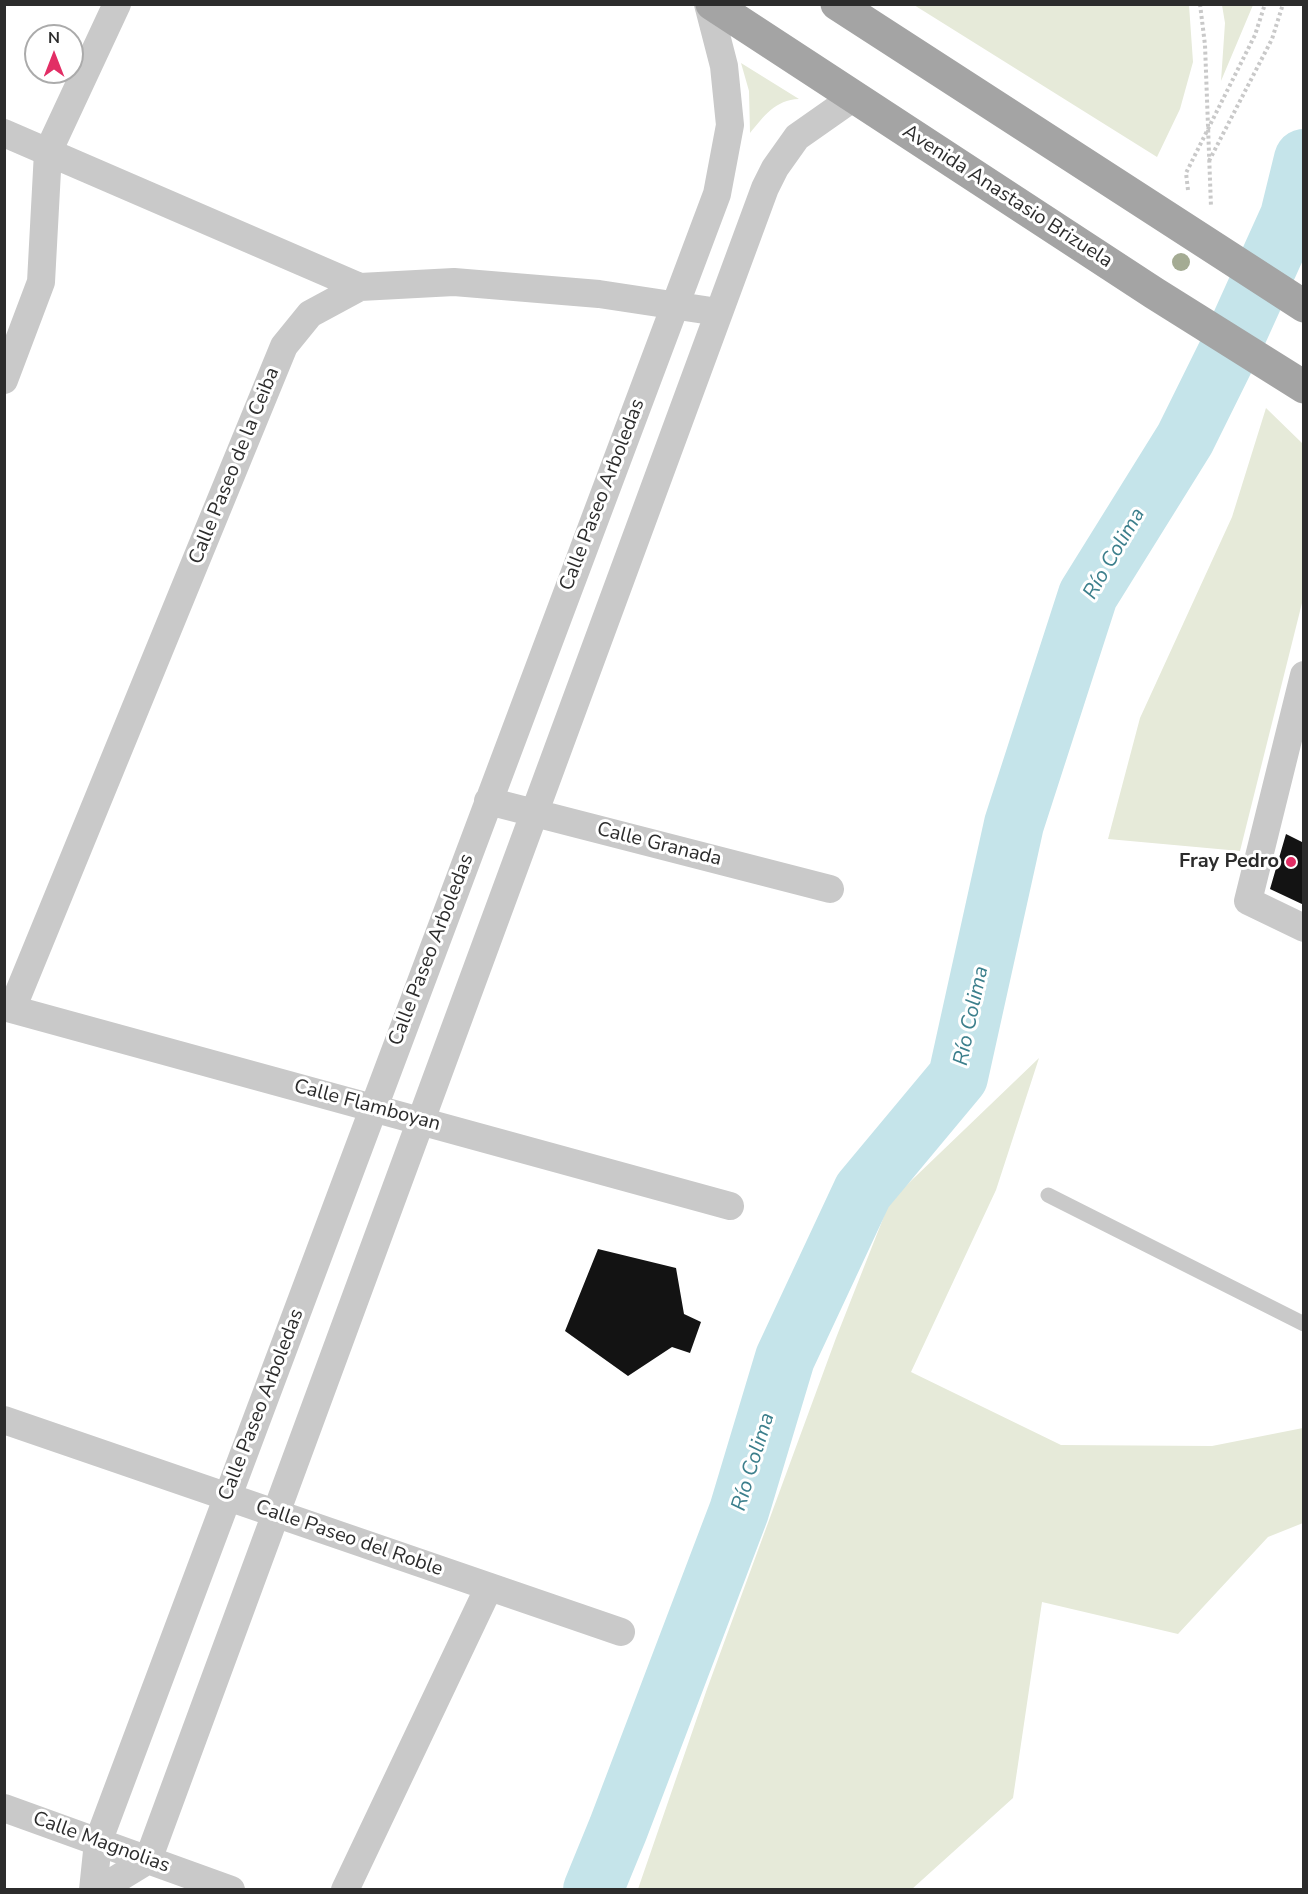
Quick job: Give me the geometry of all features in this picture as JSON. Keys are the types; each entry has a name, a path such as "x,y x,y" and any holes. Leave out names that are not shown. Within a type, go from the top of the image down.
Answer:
{"main road":[{"name":"Avenida Anastasio Brizuela","path":"710,4 1154,293 1304,387"},
{"path":"837,4 1201,221 1304,306"}],"street":[{"path":"4,380 41,282 48,152 117,4"},
{"name":"Calle Paseo Arboledas","path":"93,1890 98,1842 690,262 706,229 717,194 730,125 724,66 710,4"},
{"path":"99,1890 148,1860 765,188 775,168 797,137 854,97"},
{"path":"4,132 360,287"},
{"name":"Calle Paseo de la Ceiba","path":"8,1008 284,346 310,314 360,287 454,282 599,294 718,312"},
{"path":"1304,675 1248,901 1304,928"},
{"path":"526,701 570,715"},
{"name":"Calle Granada","path":"488,801 830,889"},
{"name":"Calle Flamboyan","path":"8,1008 729,1206"},
{"name":"Calle Paseo del Roble","path":"4,1420 621,1632"},
{"path":"345,1890 489,1587"},
{"name":"Calle Magnolias","path":"4,1808 231,1890"}],"lane":[{"path":"1048,1195 1304,1324"}],"path":[{"path":"1200,4 1205,45 1209,161 1201,221"},
{"path":"1201,221 1186,173 1256,35 1265,4"},
{"path":"1209,161 1272,39 1283,4"}],"green space":[{"path":"914,5 1189,5 1193,62 1180,109 1157,157"},
{"path":"1222,5 1253,5 1221,81 1225,23"},
{"path":"741,63 799,99 783,102 777,106 765,115 750,133 749,91"},
{"path":"1266,408 1303,444 1303,599 1240,851 1108,839 1140,718 1232,517"},
{"path":"1039,1058 996,1190 911,1372 1061,1445 1212,1446 1303,1428 1303,1523 1268,1537 1178,1634 1042,1602 1013,1798 912,1889 638,1889 707,1689 836,1338 890,1201"}],"building":[{"name":"Fray Pedro","path":"1286,834 1304,843 1304,905 1270,889"},
{"path":"598,1249 676,1268 684,1314 701,1322 690,1353 672,1347 628,1376 565,1331"}],"waterway":[{"name":"Río Colima","path":"593,1890 739,1511 785,1358 863,1191 958,1077 1014,824 1088,595 1185,439 1233,342 1290,216 1304,159"}],"place":[{"name":"Fray Pedro","path":"1291,862"}]}
